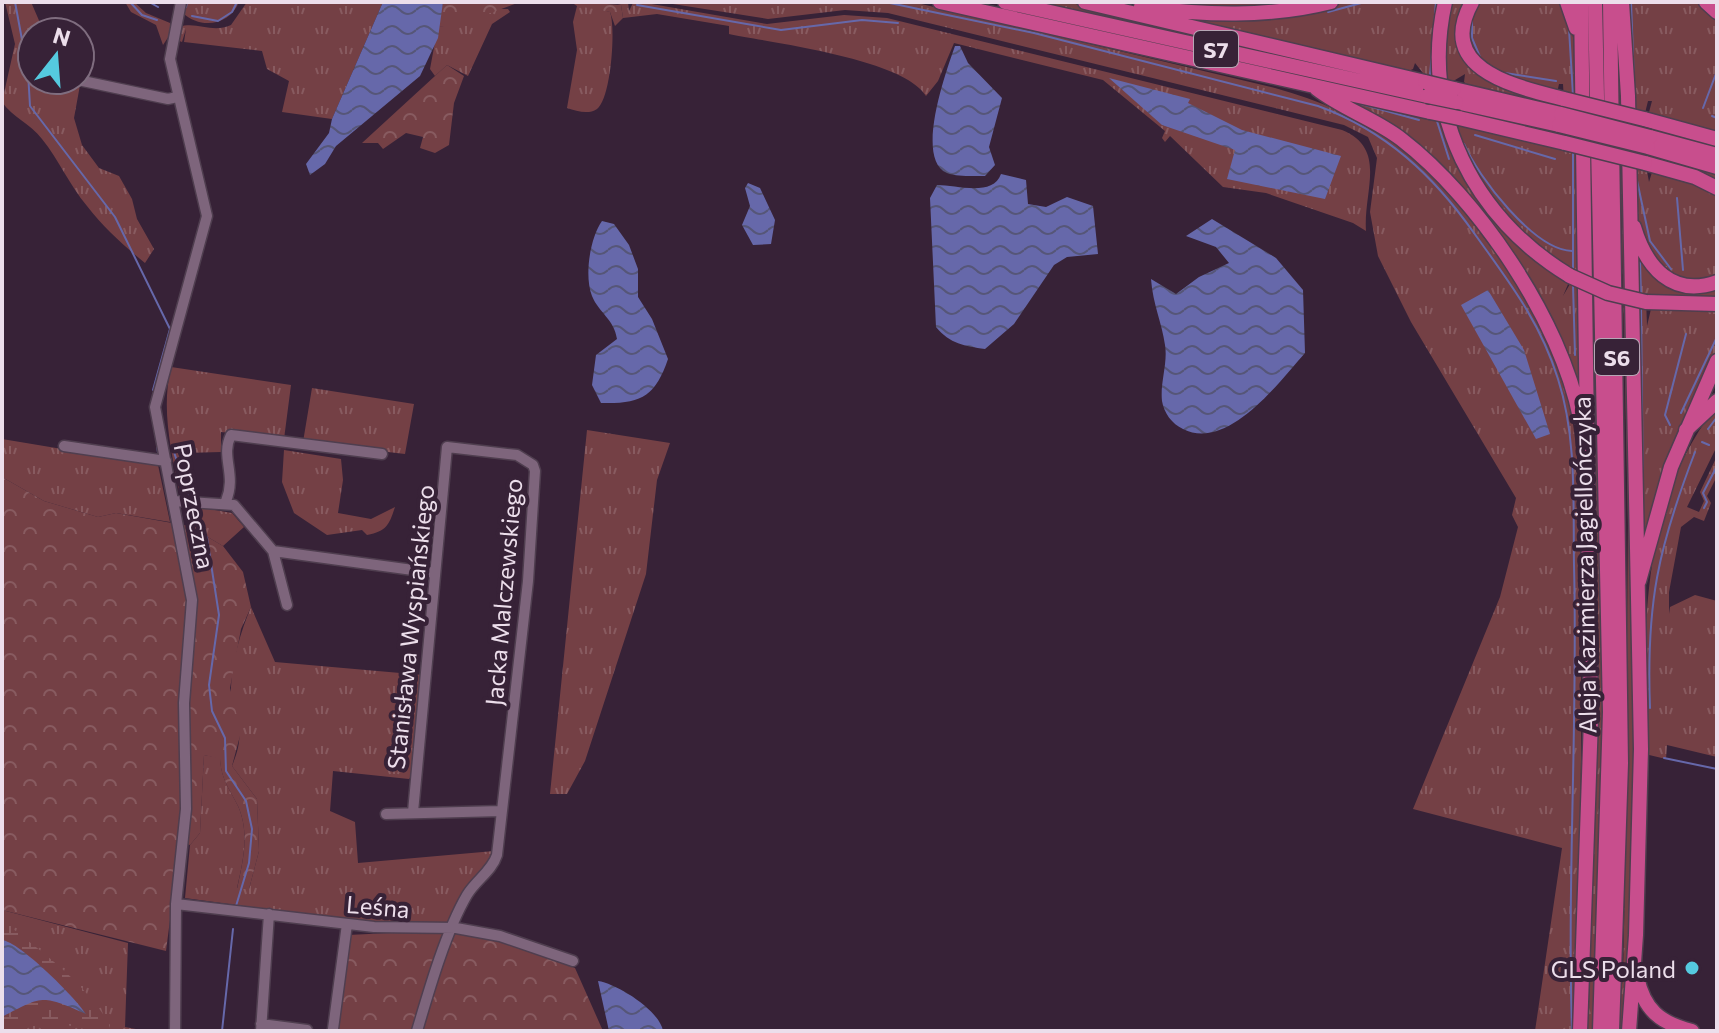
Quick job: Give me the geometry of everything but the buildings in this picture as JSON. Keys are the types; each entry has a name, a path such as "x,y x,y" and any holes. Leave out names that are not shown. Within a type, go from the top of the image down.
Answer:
{"highway":[{"path":"940,2 1565,143 1695,177 1717,188"},
{"name":"S7","path":"1005,2 1426,89"},
{"name":"S7","path":"1085,2 1426,89 1717,155"},
{"path":"1105,2 1215,14 1276,11 1331,2"},
{"path":"1276,11 1305,2"},
{"path":"1445,2 1439,44 1441,93 1454,142 1467,171 1506,227 1547,262 1608,293 1646,302 1717,304"},
{"path":"1472,2 1464,23 1469,54 1481,69 1498,81 1717,139"},
{"path":"1567,2 1580,49"},
{"path":"1580,1031 1590,769 1581,2"},
{"name":"Aleja Kazimierza Jagiellończyka","path":"1595,2 1610,712 1600,1031"},
{"name":"Aleja Kazimierza Jagiellończyka","path":"1610,2 1621,738 1612,1031"},
{"path":"1622,2 1630,216 1641,749 1635,964 1629,1031"},
{"path":"1706,2 1717,12"},
{"path":"1313,86 1379,124 1416,151 1458,195 1518,275 1548,321 1567,366 1588,469"},
{"name":"S7","path":"1649,142 1717,167"},
{"path":"1630,216 1642,249 1659,273 1686,287 1717,282"},
{"path":"1637,585 1644,571 1664,488 1717,361"},
{"path":"1686,431 1717,401"},
{"path":"1635,964 1640,992 1654,1015 1668,1024 1692,1031"}],"street":[{"name":"Poprzeczna","path":"175,1031 176,904 186,809 184,703 192,600 155,396 207,216 170,59 181,2"},
{"path":"96,84 168,99 177,97"},
{"path":"226,501 233,484 227,453 231,435 382,454"},
{"path":"64,446 166,461"},
{"name":"Stanisława Wyspiańskiego","path":"413,812 447,447"},
{"name":"Jacka Malczewskiego","path":"447,447 517,455 533,465 535,471 526,610 501,811"},
{"path":"174,501 226,501 240,511 273,551 287,605"},
{"path":"273,551 435,573"},
{"path":"386,814 501,811 494,864 467,895 417,1031"},
{"name":"Leśna","path":"176,904 347,924 452,929 500,936 573,961"},
{"path":"269,914 261,1028 307,1030"},
{"path":"333,1029 347,924"}],"green space":[{"path":"5,2 31,2 37,16 16,16 16,96 78,96 74,118 82,145 99,168 119,176 132,199 137,219 154,249 145,263 100,222 42,139 2,102 15,44"},
{"path":"125,2 134,2 146,13 170,23 171,33 163,45 156,25 131,12"},
{"path":"184,2 239,2 229,16 206,23 183,13"},
{"path":"247,2 383,2 332,119 282,112 289,81 267,69 262,51 184,42 186,29 182,42 177,40 179,27 217,28 231,25"},
{"path":"443,2 520,2 450,28 438,26"},
{"path":"571,2 610,12 612,20 611,63 606,92 602,103 590,112 567,108 577,50 573,22 577,6"},
{"path":"578,2 621,5 623,18 615,26 610,12 577,6"},
{"path":"611,2 628,2 629,11 633,3 640,2 767,24 844,15 887,18 1342,130 1365,148 1369,160 1366,231 1353,223 1266,193 1223,187 1170,136 1165,142 1162,138 1165,131 1103,80 954,43 938,81 926,96 913,83 866,62 729,34 729,26 657,14 623,18 621,5"},
{"path":"660,2 913,2 1275,88 1337,110 1390,140 1457,203 1520,286 1546,330 1563,376 1575,436 1579,497 1581,705 1576,1031 1535,1031 1562,848 1413,809 1500,597 1518,527 1512,515 1516,498 1411,322 1378,256 1370,212 1377,158 1368,137 1344,125 888,13 845,10 768,19"},
{"path":"959,2 976,2 1428,102 1426,91 1023,2 1067,2 1425,86 1423,73 1415,63 1413,69 1406,72 1188,19 1270,17 1345,2 1439,2 1434,45 1436,86 1444,126 1458,163 1478,198 1503,229 1534,258 1569,282 1563,296 1570,284 1570,272 1536,249 1507,221 1484,191 1465,157 1452,121 1445,83 1444,43 1449,2 1466,2 1459,27 1460,47 1469,63 1502,84 1564,101 1563,84 1559,84 1557,93 1520,84 1486,68 1474,56 1467,42 1467,24 1475,2 1564,2 1575,45 1582,398 1563,345 1544,307 1459,190 1429,157 1397,131 1331,94 1415,112 1423,119 1431,118 1430,109","holes":["1465,74 1464,82 1469,86 1563,110 1564,106 1570,108 1563,135 1557,133 1558,129 1457,108 1458,116 1565,139 1564,155 1564,146 1457,124 1449,80"]},
{"path":"1145,2 1288,2 1222,9"},
{"path":"1587,2 1604,710 1594,1031 1586,1031 1595,804"},
{"path":"1617,2 1637,707 1627,1031 1616,1031 1623,977 1628,526"},
{"path":"1626,2 1700,2 1717,18 1717,135 1648,116 1652,101 1648,101 1645,113 1641,113 1641,122 1717,141 1717,149 1652,133 1653,128 1646,127 1639,153 1646,155 1647,151 1717,173 1717,184 1645,160 1649,182 1653,169 1694,181 1717,192 1717,277 1686,283 1663,274 1648,252 1638,223 1631,156"},
{"path":"498,9 508,9 510,12 492,24 468,76 447,65 435,76 430,69 438,26 450,27"},
{"path":"447,65 464,76 454,103 449,145 435,153 420,148 423,137 406,133 383,149 378,143 362,143"},
{"path":"1633,237 1656,275 1717,285 1717,300 1646,299 1647,326 1651,309 1717,310 1717,352 1687,417 1642,569"},
{"path":"171,367 291,385 284,439 221,432 221,452 185,453 183,469 189,492 179,491 167,414"},
{"path":"312,388 414,404 405,454 303,442"},
{"path":"1717,406 1717,446 1687,507 1699,512 1704,501 1700,492 1717,456 1717,476 1707,496 1711,503 1704,521 1694,517 1681,527 1669,592 1669,614 1670,607 1695,595 1717,601 1717,757 1667,745 1666,759 1645,754 1645,663 1651,572 1659,528 1672,485 1691,444"},
{"path":"587,430 670,443 657,480 646,574 585,761 567,794 550,794"},
{"path":"2,439 158,465 170,522 116,513 98,517 44,501 2,477"},
{"path":"284,450 341,459 343,480 338,513 371,519 395,507 386,526 367,535 362,530 327,535 294,513 282,482"},
{"path":"2,477 44,501 98,517 116,513 189,526 223,546 243,572 251,607 241,629 230,688 241,732 232,766 257,799 259,851 249,889 237,889 244,847 242,816 224,778 220,759 204,755 200,833 190,845 180,842 166,951 2,910"},
{"path":"186,505 232,513 244,527 223,546 189,526 183,514"},
{"path":"251,607 275,662 423,675 412,775 409,779 333,771 330,811 355,822 358,863 494,851 451,919 443,925 374,924 185,898 190,845 200,833 204,755 220,758 224,778 242,816 244,847 237,888 249,889 259,851 257,799 232,766 239,731 231,698 232,677"},
{"path":"2,910 128,943 125,1027 146,1031 2,1031"},
{"path":"2,924 22,936 77,983 110,1025 108,1031 33,1019 2,1025"},
{"path":"455,928 515,942 575,968 603,1031 336,1031 348,935 432,931 453,935"}],"water":[{"path":"383,2 443,2 438,38 420,76 336,146 325,164 310,175 306,164 329,133 332,119"},
{"path":"955,46 960,46 968,63 1002,98 989,147 995,165 985,176 947,173 938,164 933,150 936,113"},
{"path":"1109,78 1190,99 1188,103 1242,130 1341,156 1325,199 1227,179 1235,150 1162,125"},
{"path":"1001,174 1026,180 1028,204 1046,207 1067,197 1093,206 1098,254 1067,257 1054,265 1014,324 985,349 952,341 936,327 930,198 937,185 983,188 997,181"},
{"path":"748,183 760,188 775,220 771,244 753,245 742,225 750,206 745,188"},
{"path":"1212,219 1276,258 1303,290 1305,353 1252,410 1218,431 1200,433 1175,424 1163,405 1166,352 1151,279 1176,294 1199,277 1229,263 1216,247 1186,236"},
{"path":"602,221 614,224 629,245 638,269 638,297 652,319 668,359 652,390 627,402 601,403 592,385 596,355 617,339 613,326 592,296 588,278 594,237"},
{"path":"1488,290 1524,350 1550,434 1536,439 1461,305"},
{"path":"2,940 34,960 86,1014 60,1003 43,1000 2,1017"},
{"path":"598,981 616,987 637,1000 654,1015 663,1031 609,1031"}],"waterway":[{"path":"15,2 28,72 30,106 115,217 170,329 153,390"},
{"path":"130,2 142,15 157,20"},
{"path":"149,2 158,7"},
{"path":"186,7 187,2"},
{"path":"192,16 218,21 232,12 237,2"},
{"path":"885,2 1034,33 1318,106 1343,116 1386,142 1425,174 1458,212 1511,285 1533,320 1551,358 1564,401 1571,448 1575,623 1572,1031"},
{"path":"1194,2 1241,2"},
{"path":"1328,12 1365,2"},
{"path":"1430,76 1436,2"},
{"path":"1631,2 1635,109"},
{"path":"637,5 781,30 862,20 898,23"},
{"path":"1472,21 1472,38 1480,57"},
{"path":"1569,29 1573,95"},
{"path":"1703,108 1717,71"},
{"path":"1505,73 1556,81"},
{"path":"1361,104 1419,120"},
{"path":"1712,116 1717,118"},
{"path":"1436,118 1449,159"},
{"path":"1475,135 1555,159"},
{"path":"1464,144 1481,174 1509,210 1541,238 1572,251"},
{"path":"1573,153 1573,271"},
{"path":"1636,176 1650,241 1671,269"},
{"path":"1677,198 1683,270"},
{"path":"1640,261 1641,296"},
{"path":"1573,285 1575,355"},
{"path":"1641,306 1643,500"},
{"path":"1670,425 1665,415 1686,334"},
{"path":"1681,413 1717,337"},
{"path":"1708,429 1717,417"},
{"path":"1702,442 1709,445"},
{"path":"157,445 158,453"},
{"path":"174,452 188,495"},
{"path":"1650,708 1650,638 1657,577 1672,518 1695,452"},
{"path":"1704,508 1707,502 1703,493 1717,466"},
{"path":"193,508 207,538 219,615 209,685 212,711 225,738 226,771 246,801 252,829 249,863 236,906"},
{"path":"1664,758 1717,769"},
{"path":"222,1031 233,929"}],"place":[{"name":"GLS Poland","path":"1692,968"}]}
